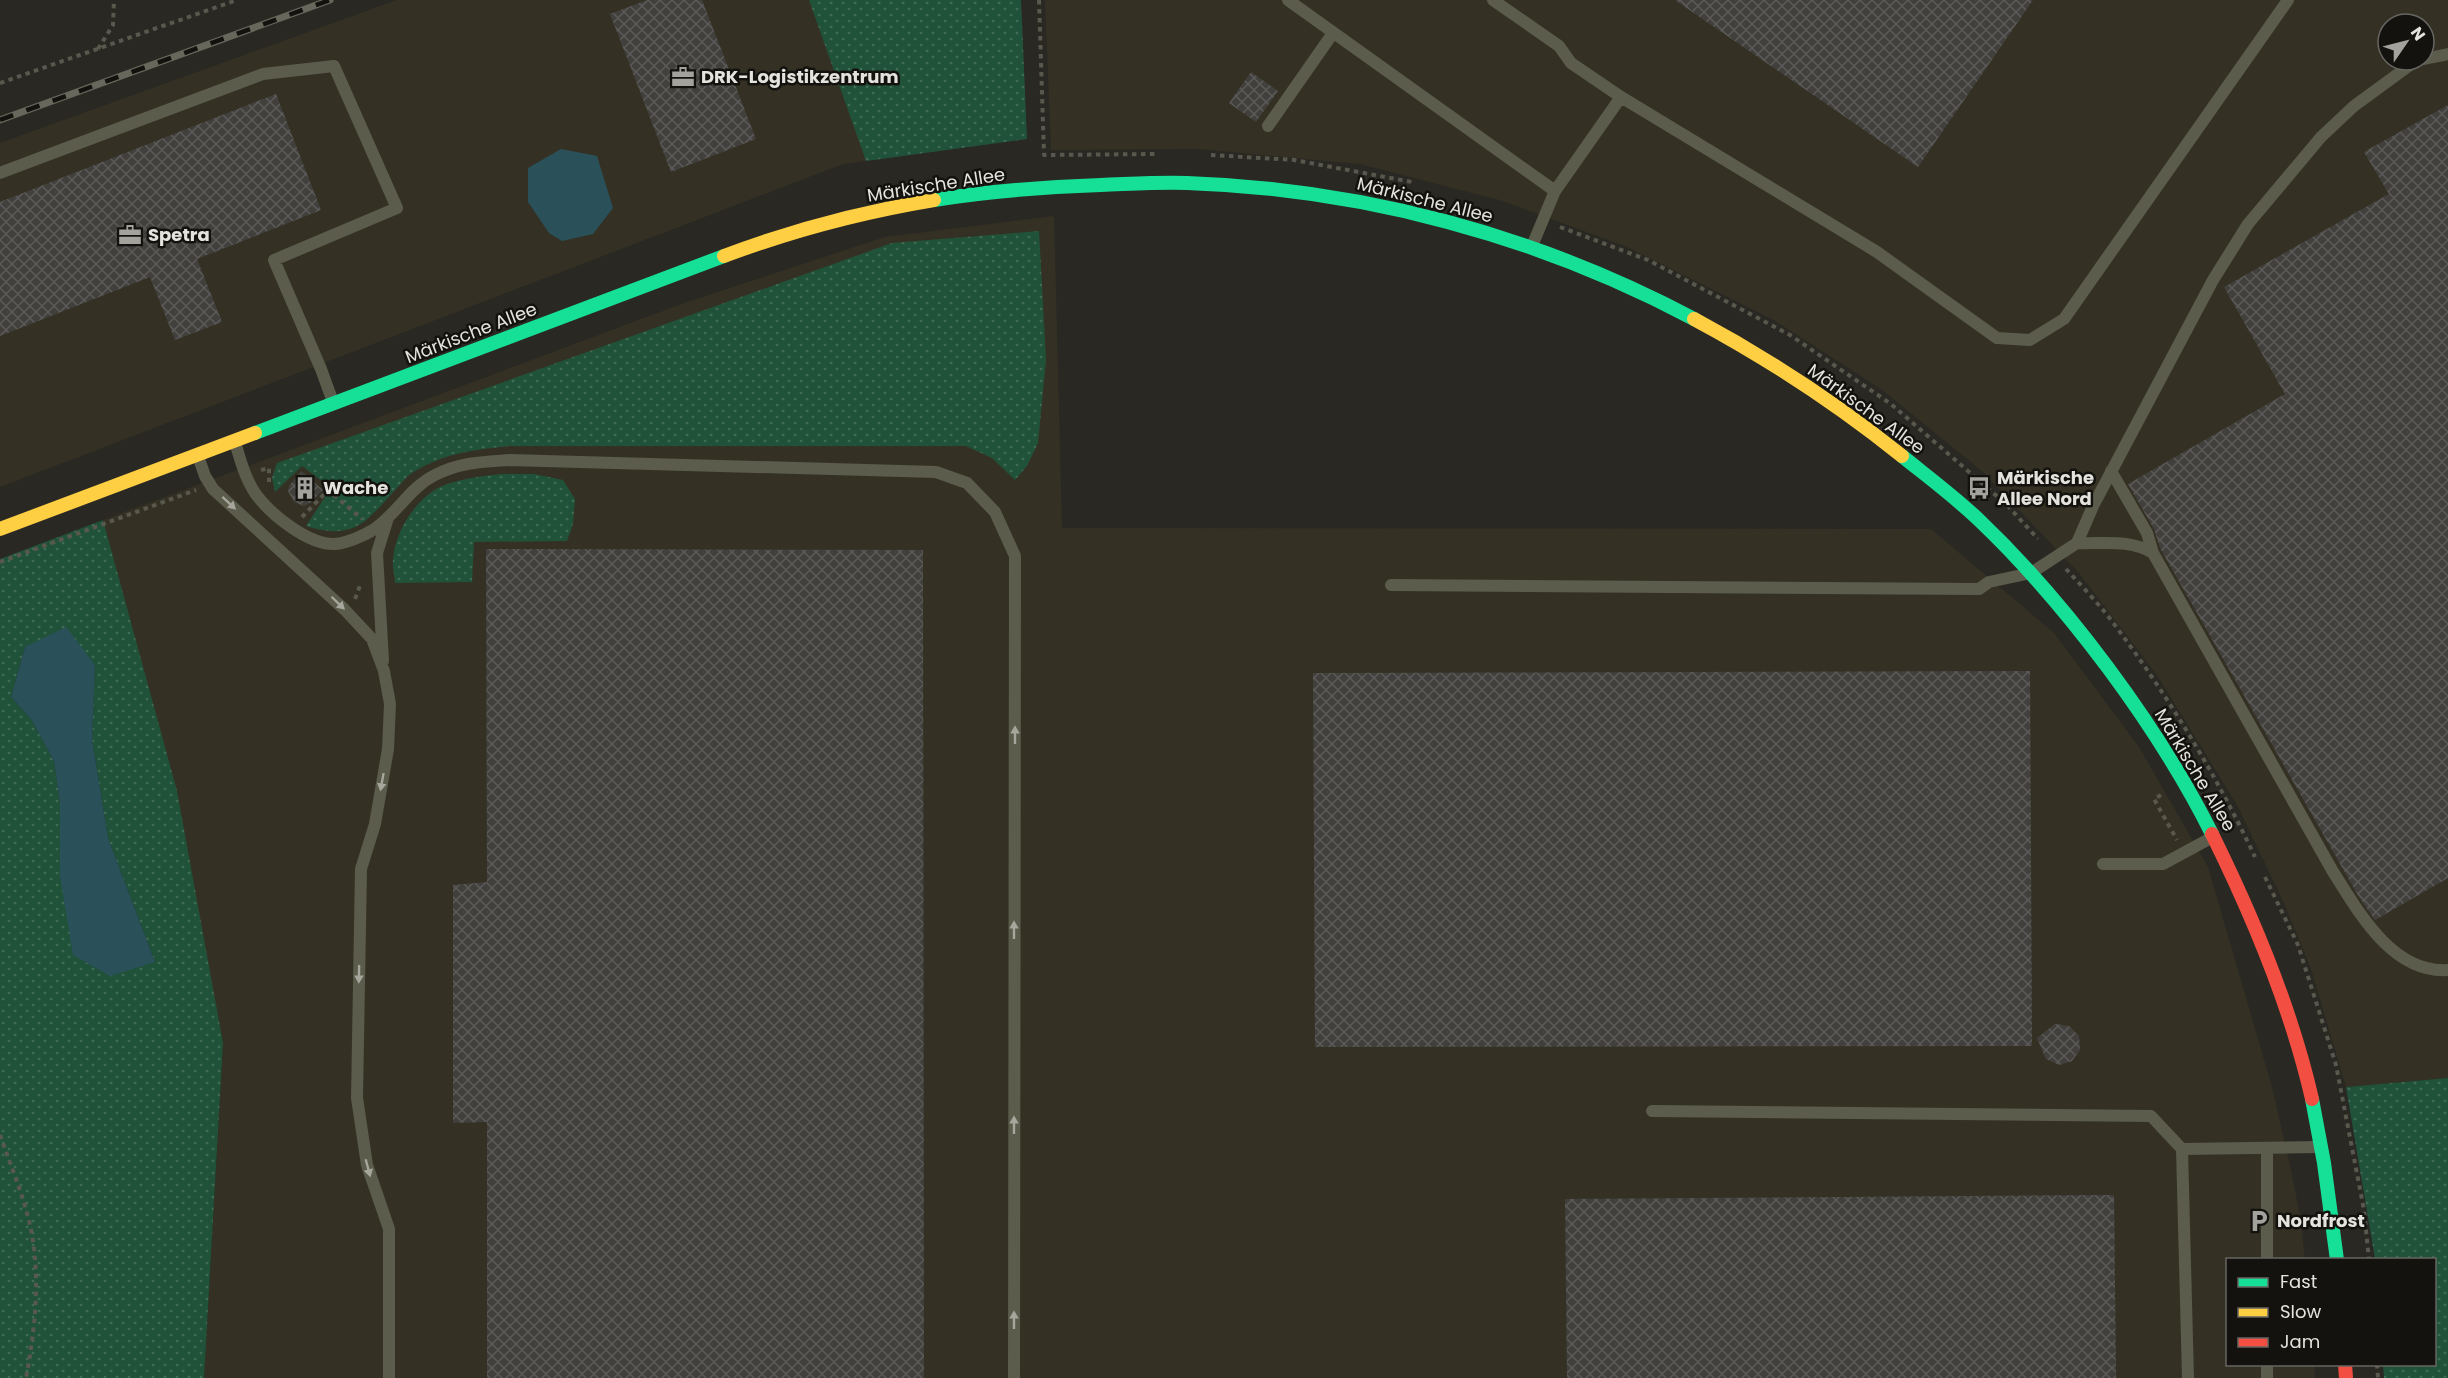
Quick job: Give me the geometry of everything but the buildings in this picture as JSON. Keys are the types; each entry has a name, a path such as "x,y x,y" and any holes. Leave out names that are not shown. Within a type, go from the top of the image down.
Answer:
{"street":[{"name":"Märkische Allee","path":"0,529 772,238 892,207 1055,186 1191,182 1329,196 1362,202 1440,220 1532,247 1599,272 1659,300 1754,351 1853,417 1954,498 2031,573 2112,672 2161,745 2214,836 2272,968 2305,1071 2320,1147 2337,1258"}],"lane":[{"path":"1288,0 1555,191"},
{"path":"1493,0 1559,46 1571,63 1621,97 1877,252 1997,338 2030,340 2064,319 2288,0"},
{"path":"1268,126 1334,33"},
{"path":"0,173 263,74 334,66 397,208 274,260 334,404"},
{"path":"1391,585 1979,589 1989,582 2031,573 2077,543 2111,471 2213,280 2248,224 2321,137 2354,106 2401,72"},
{"path":"1532,247 1555,191 1621,97"},
{"path":"234,442 254,492 269,509 308,537 334,544 375,529 418,485 436,474 459,464 510,460 936,472 967,483 995,512 1015,556 1014,1378"},
{"path":"197,455 211,485 345,610 372,639 384,671"},
{"path":"2111,471 2147,533 2153,553 2332,870 2362,917 2402,957 2417,966 2437,971 2448,970"},
{"path":"388,517 377,554 384,671 390,704 388,749 375,824 361,868 357,1098 367,1165 388,1229 389,1378"},
{"path":"2077,543 2126,544 2140,546 2153,553"},
{"path":"2103,864 2163,864 2214,836"},
{"path":"1652,1111 2151,1116 2182,1149 2188,1378"},
{"path":"2182,1149 2320,1147"},
{"path":"2267,1148 2267,1258"}],"path":[{"path":"97,50 113,25 114,0"},
{"path":"0,83 237,0"},
{"path":"1039,0 1044,154 1162,154"},
{"path":"1206,154 1294,160 1420,184"},
{"path":"1542,220 1648,260 1790,335 1891,404 2007,505 2107,615 2166,697 2226,797 2257,860"},
{"path":"245,474 268,468"},
{"path":"0,562 211,485"},
{"path":"2262,871 2298,945 2336,1065 2364,1210 2369,1258"},
{"path":"0,1134 28,1214 36,1264 36,1306 32,1349 26,1378"}],"shaded area":[{"path":"397,0 1021,0 1027,139 843,164 0,487 0,143"},
{"path":"1045,0 2448,0 2448,1078 2346,1087 2311,969 2284,903 2237,805 2157,675 2078,572 1983,472 1881,389 1772,319 1627,247 1503,201 1360,164 1198,149 1051,150"},
{"path":"1054,216 1062,528 1931,529 2054,633 2139,747 2208,867 2272,1087 2301,1221 2305,1258 2226,1258 2226,1366 2314,1366 2315,1378 204,1378 223,1043 103,520 687,302 885,237"}],"green space":[{"path":"809,0 1021,0 1027,139 866,161"},
{"path":"1039,231 1046,360 1038,443 1027,466 1015,480 992,458 966,446 509,446 459,454 424,466 408,476 367,519 348,530 322,530 306,526 331,488 302,466 275,492 272,478 277,463 892,243"},
{"path":"502,474 534,474 563,480 575,499 573,524 567,541 474,542 472,582 395,583 393,563 398,537 403,525 418,505 436,489 447,484"},
{"path":"103,520 177,791 223,1043 204,1378 0,1378 0,559","holes":["25,647 95,665 92,739 108,838 155,962 60,803 54,761 31,719 11,697"]},
{"path":"2448,1078 2448,1378 2384,1378 2383,1366 2436,1366 2436,1258 2375,1258 2346,1087"}],"water":[{"path":"561,149 597,156 613,208 593,234 562,241 549,233 528,202 528,168"},
{"path":"66,627 95,665 92,739 108,838 155,962 110,976 73,955 60,876 60,803 54,761 31,719 11,697 25,647"}],"railway":[{"path":"0,120 330,0"}],"traffic: fast":[{"path":"934,200 1038,188 1166,183 1253,187 1319,195 1448,222 1512,241 1635,290 1694,319"},
{"path":"255,433 724,256"},
{"path":"1902,456 1979,520 2045,589 2077,627 2165,751 2212,834"},
{"path":"2312,1099 2324,1163 2337,1258"}],"traffic: slow":[{"path":"724,256 828,223 934,200"},
{"path":"1694,319 1801,383 1902,456"},
{"path":"0,529 255,433"}],"traffic: jam":[{"path":"2212,834 2270,964 2293,1031 2312,1099"},
{"path":"2345,1366 2346,1378"}],"place":[{"name":"DRK-Logistikzentrum","path":"683,77"},
{"name":"Spetra","path":"130,235"},
{"name":"Wache","path":"305,488"},
{"name":"Märkische Allee Nord","path":"1979,488"},
{"name":"Nordfrost","path":"2259,1221"}]}
